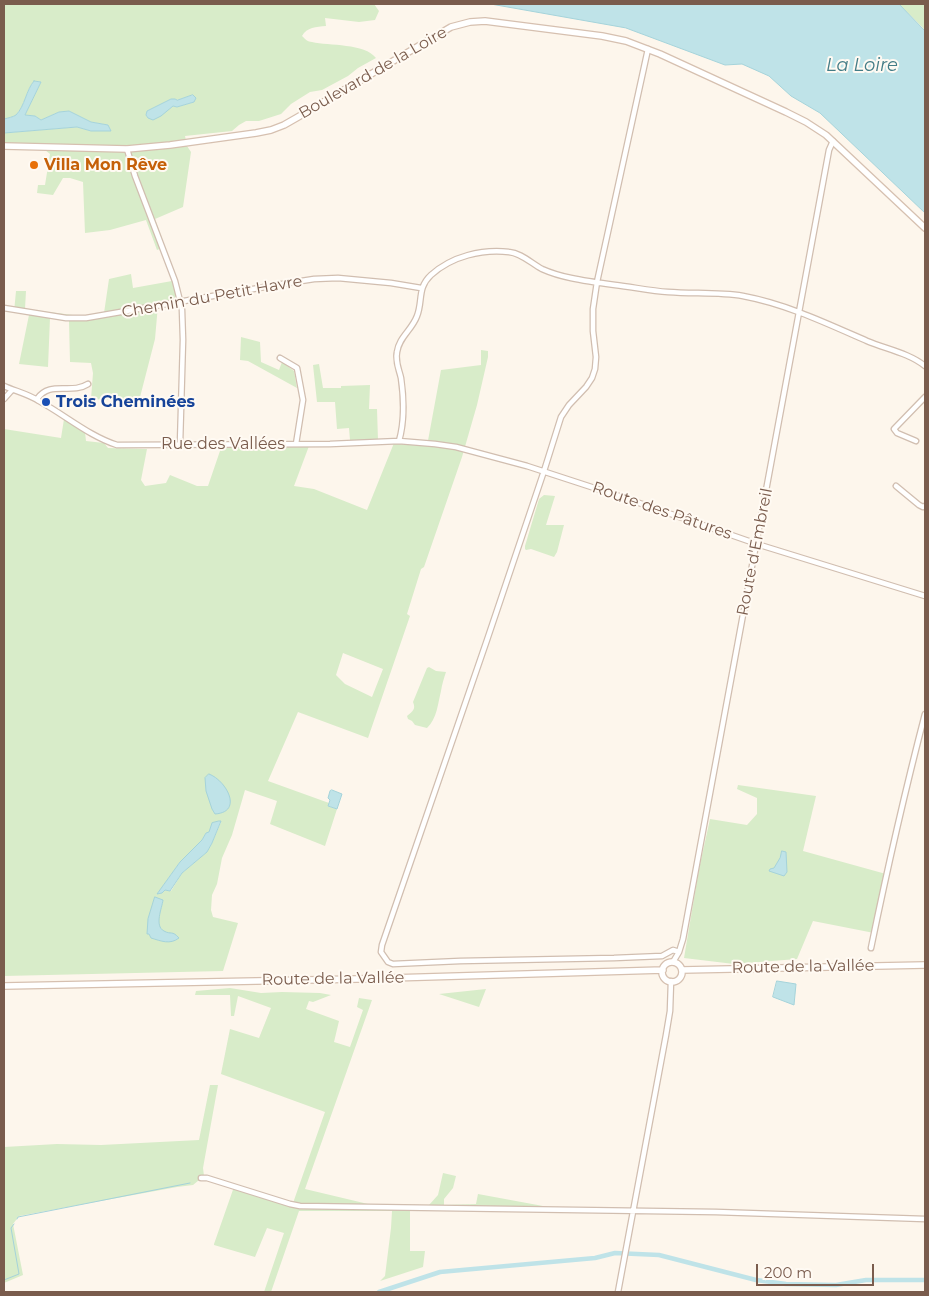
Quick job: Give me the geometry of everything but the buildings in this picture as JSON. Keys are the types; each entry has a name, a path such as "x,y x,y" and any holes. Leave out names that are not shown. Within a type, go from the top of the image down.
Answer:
{"main road":[{"name":"Boulevard de la Loire","path":"4,146 127,149 241,136 277,128 443,31 470,22 500,22 626,41 648,49 806,122 819,129 833,141 925,228"},
{"path":"674,962 682,970 677,980 671,981 666,979 663,970 668,963 674,962"},
{"name":"Route de la Vallée","path":"682,970 925,965"},
{"name":"Route de la Vallée","path":"4,986 663,970"}],"street":[{"path":"648,49 597,282 593,309 595,369 586,387 569,405 561,417 381,952 382,956 393,964 662,956 673,950 679,952"},
{"name":"Route d'Embreil","path":"674,962 683,939 828,150 833,141"},
{"path":"127,149 133,170 175,281 182,310 180,444"},
{"path":"399,441 404,418 402,387 396,353 401,340 417,316 424,282 432,274 449,263 469,255 484,252 510,252 551,273 571,278 665,292 718,293 759,300 825,322 920,362 925,366"},
{"name":"Chemin du Petit Havre","path":"4,308 77,319 314,279 338,278 422,288"},
{"path":"280,358 296,368 303,400 296,444"},
{"path":"38,400 41,394 47,390 77,389 88,384"},
{"name":"Rue des Vallées","path":"4,386 38,400 103,440 117,445 296,444 399,441 456,447"},
{"path":"4,399 12,390"},
{"path":"916,441 897,433 894,429 925,397"},
{"name":"Route des Pâtures","path":"456,447 544,471 756,544 925,596"},
{"path":"896,486 923,508 925,506"},
{"path":"871,948 886,874 925,714"},
{"path":"618,1292 670,1011 671,981"},
{"path":"202,1178 300,1206 634,1210 925,1219"}],"green space":[{"path":"4,4 374,4 379,11 375,20 359,22 325,18 326,26 309,29 302,36 311,42 355,47 371,53 376,58 322,90 310,92 291,104 281,114 259,121 246,121 232,131 185,136 187,146 191,152 183,207 155,219 165,247 157,250 146,220 110,230 85,233 83,182 63,178 53,195 37,193 38,185 45,185 50,154 45,150 4,149 4,133 77,127 91,131 111,131 108,125 91,122 69,111 59,112 41,120 35,116 25,115 41,82 34,81 16,115 4,119","holes":["193,95 194,102 177,107 173,106 154,119 148,118 146,115 147,111 171,99 177,100"]},
{"path":"899,4 925,4 925,31 923,28"},
{"path":"131,274 133,288 172,281 176,295 173,301 158,305 155,339 139,401 91,399 93,373 91,363 70,362 69,321 50,318 48,367 19,364 29,315 14,312 16,291 26,291 25,309 81,316 104,313 109,279"},
{"path":"241,337 260,342 261,362 279,370 282,362 294,371 297,388 248,361 240,360"},
{"path":"481,350 488,351 477,405 462,457 424,567 421,569 407,614 410,616 368,738 298,712 268,781 329,803 328,806 337,809 325,846 270,824 277,801 245,790 232,835 222,858 217,884 212,895 211,910 213,917 238,923 223,971 4,976 4,429 61,438 64,419 85,432 86,441 104,443 108,448 147,449 141,480 145,486 166,483 170,475 197,486 208,486 221,448 309,446 294,486 314,489 367,510 394,443 427,446 441,370 481,365","holes":["343,653 383,669 372,697 345,684 336,675","221,822 207,852 182,873 171,891 165,890 158,893 180,862 202,840 206,833"]},
{"path":"319,364 323,388 370,385 369,409 377,409 378,440 350,440 349,428 337,429 335,402 317,402 313,365"},
{"path":"544,495 555,496 546,525 564,525 554,557 531,549 525,549 539,499"},
{"path":"429,667 436,671 446,672 435,716 427,728 415,725 407,716 413,710 413,702"},
{"path":"738,785 816,796 803,851 886,874 874,933 813,921 797,959 734,964 684,958 699,869 710,819 747,825 757,814 757,798 737,789"},
{"path":"230,988 261,993 320,993 331,995 313,1002 309,1001 306,1009 339,1021 334,1042 350,1047 363,1010 357,1007 359,998 372,1000 305,1189 368,1204 429,1205 438,1195 443,1173 456,1176 453,1188 444,1199 444,1205 476,1204 478,1194 543,1206 542,1212 486,1210 410,1211 410,1251 425,1251 423,1267 380,1281 385,1276 392,1211 299,1211 271,1292 264,1292 284,1233 267,1228 255,1257 214,1244 235,1184 293,1203 325,1112 221,1074 230,1029 259,1038 271,1008 238,996 234,1016 231,1016 230,995 195,995 196,991"},
{"path":"486,989 479,1007 439,994"},
{"path":"210,1085 218,1085 203,1168 204,1176 193,1185 19,1216 13,1224 23,1275 4,1283 4,1147 199,1140"}],"water":[{"name":"La Loire","path":"491,4 899,4 925,31 925,213 820,113 791,96 769,76 742,64 725,65 626,28"},
{"path":"34,81 41,82 25,115 35,116 41,120 59,112 69,111 91,122 108,125 111,131 91,131 77,127 4,133 4,119 16,115"},
{"path":"193,95 196,98 194,102 177,107 173,106 153,120 146,115 147,111 171,99 177,100"},
{"path":"209,774 221,782 229,796 229,808 224,812 215,814 212,809 206,791 205,778"},
{"path":"332,790 342,794 337,809 328,806 330,800 328,798"},
{"path":"221,821 207,852 182,873 170,891 165,890 157,894 180,862 209,832 212,823"},
{"path":"782,851 786,852 787,872 784,876 769,871 774,868"},
{"path":"155,897 163,900 159,925 164,931 177,936 179,938 176,940 162,941 151,938 147,934 148,919"},
{"path":"777,981 796,984 794,1005 773,997"}],"waterway":[{"path":"17,1219 18,1217 190,1183"},
{"path":"4,1280 19,1274 11,1228 14,1224"},
{"path":"379,1292 440,1272 595,1258 615,1253 659,1255 756,1280 786,1284 836,1285 866,1280 925,1280"}],"place":[{"name":"Villa Mon Rêve","path":"34,165"},
{"name":"Trois Cheminées","path":"46,402"}]}
